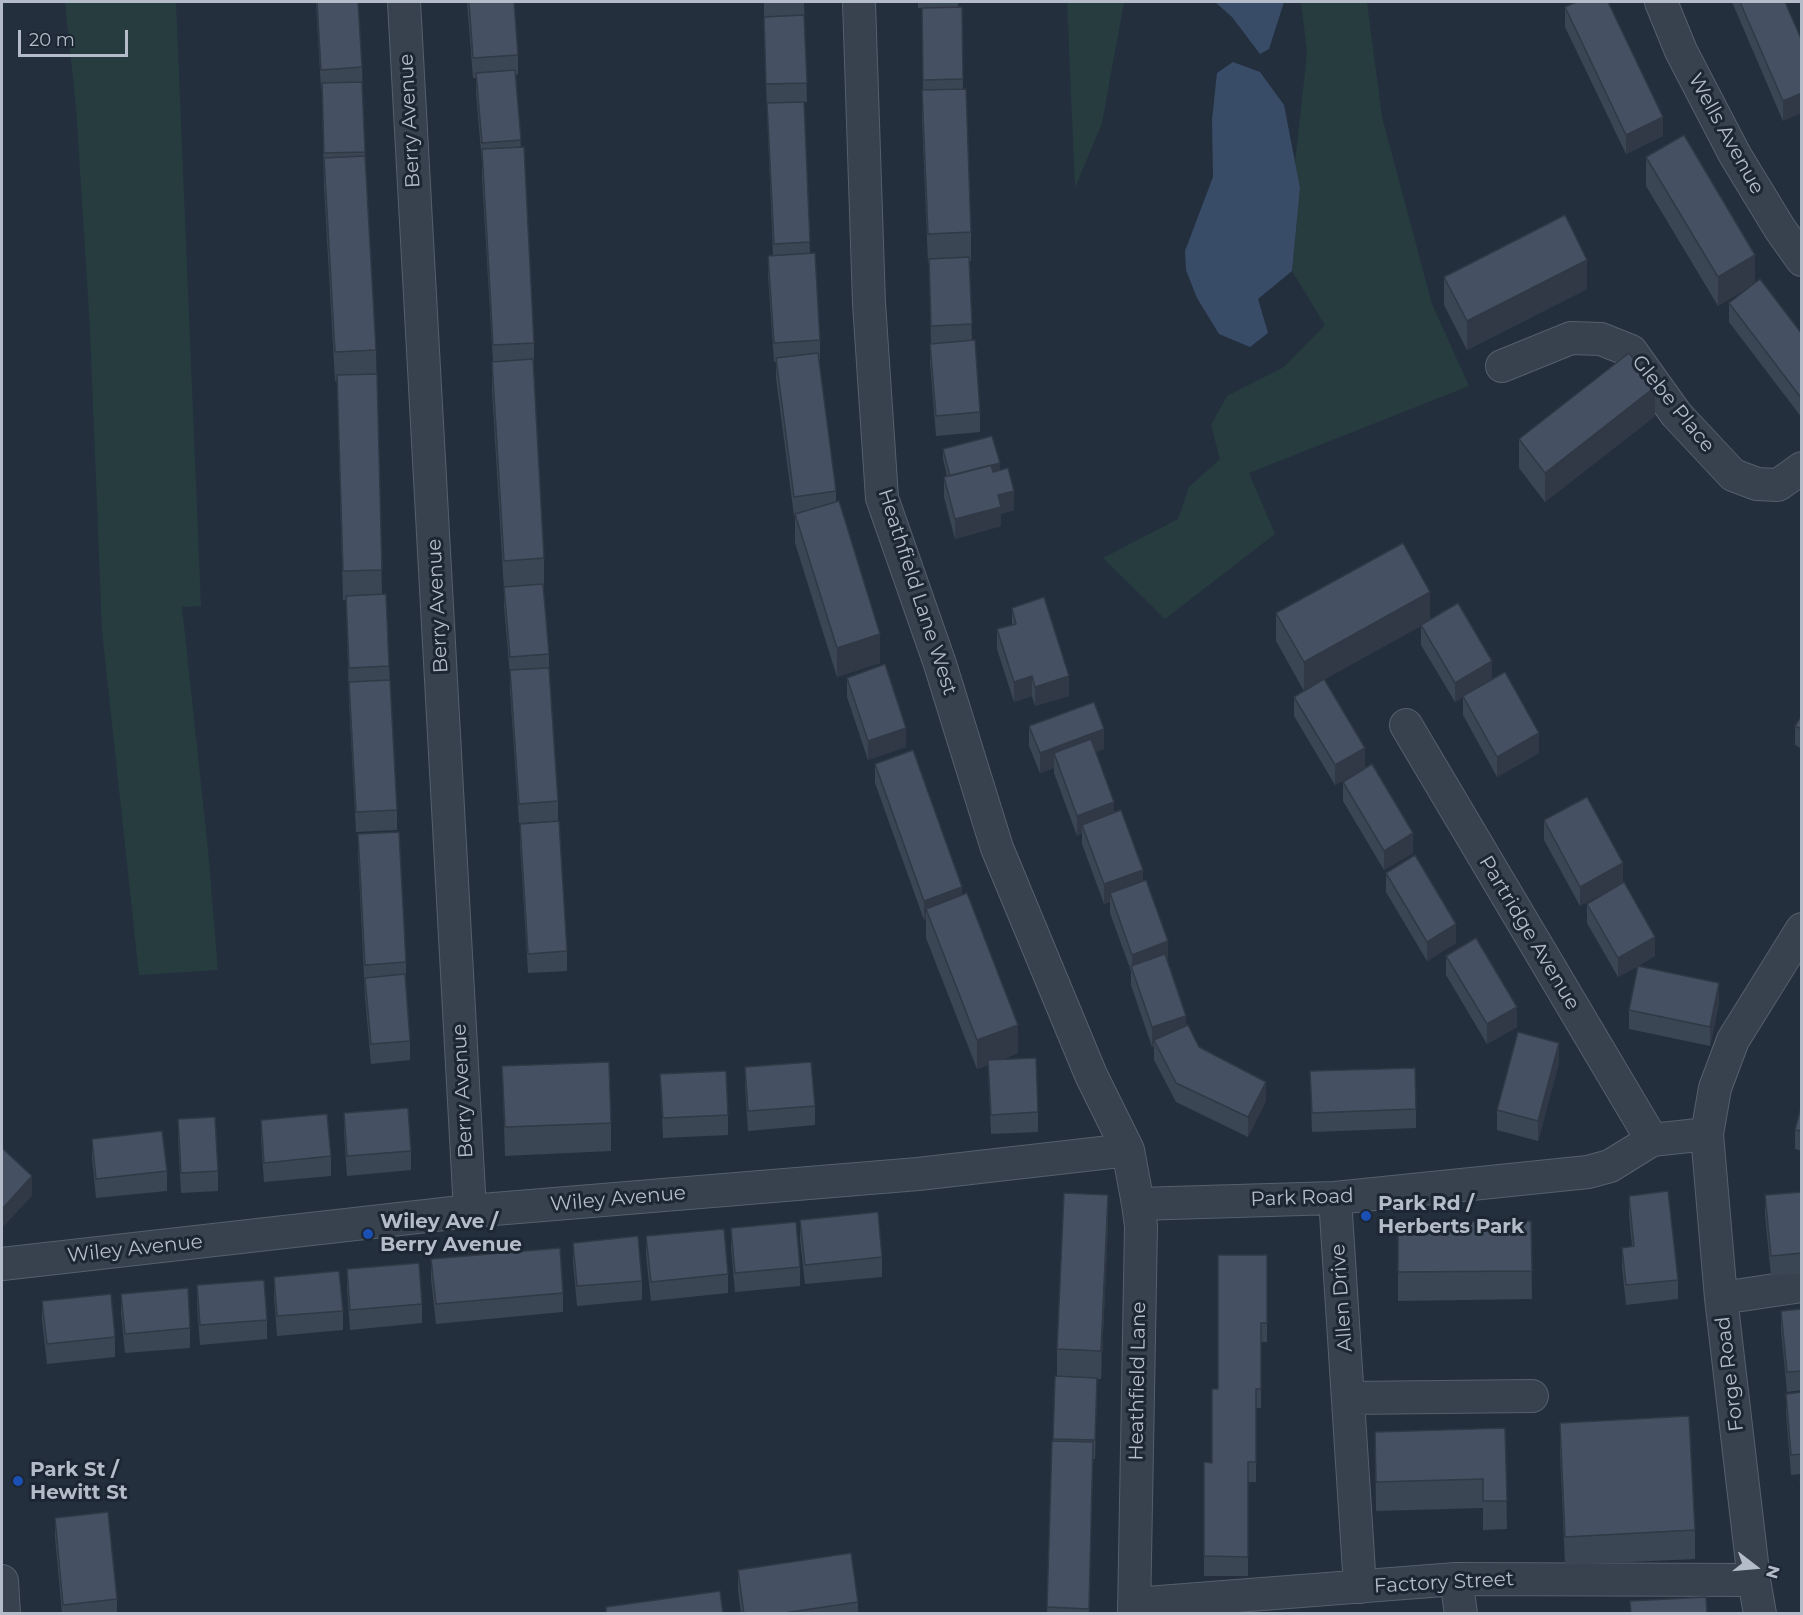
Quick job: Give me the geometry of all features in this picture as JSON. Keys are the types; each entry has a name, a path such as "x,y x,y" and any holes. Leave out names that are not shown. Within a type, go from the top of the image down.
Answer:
{"street":[{"name":"Berry Avenue","path":"404,2 470,1211"},
{"name":"Heathfield Lane West","path":"859,2 869,303 882,498 940,664 997,848 1091,1075 1128,1150"},
{"name":"Wells Avenue","path":"1661,2 1681,51 1735,155 1780,229 1802,260"},
{"name":"Glebe Place","path":"1502,366 1571,338 1601,339 1631,351 1676,414 1733,476 1757,484 1778,485 1802,468"},
{"name":"Partridge Avenue","path":"1406,725 1652,1140"},
{"name":"Forge Road","path":"1760,1614 1721,1298 1707,1134 1715,1088 1733,1040 1802,929"},
{"name":"Park Road","path":"1138,1204 1335,1198 1588,1172 1610,1166 1652,1140 1707,1134"},
{"name":"Wiley Avenue","path":"2,1264 470,1211 918,1174 1128,1150"},
{"name":"Heathfield Lane","path":"1128,1150 1141,1226 1134,1609"},
{"name":"Allen Drive","path":"1335,1198 1360,1587"},
{"path":"1721,1298 1802,1287"},
{"path":"1348,1398 1532,1396"},
{"path":"1456,1579 1461,1614"},
{"name":"Factory Street","path":"1134,1609 1270,1604 1360,1587 1456,1579 1754,1580"},
{"path":"2,1581 4,1614"}],"green space":[{"path":"65,2 176,2 201,606 182,607 208,849 218,970 139,975 102,631 90,329 76,107"},
{"path":"1067,2 1124,2 1102,123 1075,188"},
{"path":"1301,2 1367,2 1382,117 1432,304 1469,386 1249,473 1275,534 1165,619 1103,558 1178,519 1189,487 1220,459 1211,425 1227,396 1284,367 1325,325 1292,271 1300,188 1295,163 1307,53"}],"water":[{"path":"1215,2 1284,2 1269,49 1260,54 1232,17"},
{"path":"1233,62 1260,72 1284,105 1300,188 1292,271 1258,299 1268,333 1250,347 1219,334 1197,298 1186,270 1185,251 1213,177 1212,120 1217,73"}],"building":[{"path":"317,2 358,2 362,67 321,70"},
{"path":"469,2 514,2 518,55 473,58"},
{"path":"1577,2 1608,2 1663,117 1626,135 1565,7"},
{"path":"1740,2 1785,2 1802,41 1802,93 1783,101"},
{"path":"962,7 963,79 923,80 922,8"},
{"path":"804,15 807,83 766,84 764,17"},
{"path":"515,70 521,140 482,143 476,73"},
{"path":"362,82 365,152 324,153 322,83"},
{"path":"966,89 971,232 928,234 922,90"},
{"path":"804,102 810,242 774,244 767,103"},
{"path":"1684,135 1755,255 1718,277 1646,157"},
{"path":"524,147 534,343 493,345 482,149"},
{"path":"365,156 376,350 335,352 324,158"},
{"path":"1565,215 1587,260 1467,321 1444,277"},
{"path":"815,253 820,340 774,343 768,256"},
{"path":"969,257 972,324 931,326 929,259"},
{"path":"1760,279 1802,334 1802,399 1729,303"},
{"path":"975,340 980,412 936,416 930,344"},
{"path":"818,353 836,491 794,497 776,358"},
{"path":"1629,353 1655,387 1545,473 1519,439"},
{"path":"533,359 544,558 504,561 492,362"},
{"path":"377,374 382,570 343,571 337,375"},
{"path":"992,436 1000,463 950,476 943,449"},
{"path":"991,465 993,472 1008,468 1014,491 998,495 1001,507 955,519 944,477"},
{"path":"839,501 880,634 837,648 795,514"},
{"path":"1403,543 1430,592 1304,662 1276,613"},
{"path":"543,584 549,654 510,657 504,587"},
{"path":"386,594 389,666 349,668 346,596"},
{"path":"1044,597 1069,676 1035,687 1032,676 1014,682 997,629 1016,624 1012,608"},
{"path":"1458,603 1492,661 1455,683 1421,625"},
{"path":"885,664 906,728 868,741 847,678"},
{"path":"549,668 558,801 519,804 510,670"},
{"path":"1505,672 1539,733 1497,757 1463,696"},
{"path":"1324,679 1365,748 1335,765 1294,697"},
{"path":"390,680 397,810 356,812 349,682"},
{"path":"1094,702 1104,729 1040,753 1029,726"},
{"path":"1802,715 1802,729 1795,726"},
{"path":"1091,739 1114,802 1077,816 1054,753"},
{"path":"913,750 962,887 924,901 875,764"},
{"path":"1372,764 1413,833 1384,851 1343,782"},
{"path":"1587,797 1623,863 1580,887 1544,820"},
{"path":"1121,810 1143,870 1104,884 1082,825"},
{"path":"559,821 567,951 528,954 520,824"},
{"path":"399,832 406,962 365,965 358,834"},
{"path":"1415,855 1456,924 1427,942 1386,873"},
{"path":"1146,880 1168,941 1132,955 1110,893"},
{"path":"1624,882 1655,937 1618,958 1587,904"},
{"path":"967,893 1018,1025 977,1040 926,909"},
{"path":"1476,938 1517,1007 1487,1024 1446,956"},
{"path":"1165,954 1186,1016 1152,1027 1131,966"},
{"path":"1638,966 1719,983 1710,1027 1629,1010"},
{"path":"405,974 410,1041 371,1044 365,978"},
{"path":"1188,1025 1199,1047 1266,1082 1248,1117 1176,1083 1154,1040"},
{"path":"1518,1032 1559,1043 1538,1121 1497,1110"},
{"path":"1036,1058 1038,1112 991,1115 988,1060"},
{"path":"609,1062 611,1123 505,1127 502,1066"},
{"path":"811,1062 815,1106 748,1111 745,1067"},
{"path":"1415,1068 1416,1109 1312,1113 1310,1071"},
{"path":"726,1071 728,1115 663,1118 660,1074"},
{"path":"1802,1104 1802,1131 1795,1130"},
{"path":"408,1108 411,1151 347,1156 344,1113"},
{"path":"327,1114 331,1156 264,1163 261,1120"},
{"path":"215,1117 218,1171 181,1173 178,1119"},
{"path":"162,1131 167,1171 96,1179 92,1139"},
{"path":"2,1148 32,1176 2,1209"},
{"path":"1668,1191 1678,1280 1626,1285 1622,1248 1634,1246 1629,1196"},
{"path":"1802,1192 1802,1253 1771,1256 1765,1195"},
{"path":"1064,1193 1108,1195 1101,1351 1057,1349"},
{"path":"878,1212 882,1257 805,1265 800,1220"},
{"path":"1531,1221 1532,1271 1398,1272 1398,1223"},
{"path":"796,1222 800,1267 735,1273 731,1228"},
{"path":"724,1229 728,1274 651,1282 646,1236"},
{"path":"638,1236 642,1281 577,1286 573,1243"},
{"path":"560,1248 563,1293 436,1304 431,1259"},
{"path":"1218,1255 1267,1255 1267,1323 1261,1323 1261,1389 1256,1389 1256,1462 1248,1462 1248,1557 1204,1556 1204,1462 1212,1463 1212,1389 1218,1389"},
{"path":"419,1263 422,1304 350,1310 347,1269"},
{"path":"339,1271 343,1311 277,1316 274,1277"},
{"path":"264,1280 267,1320 200,1325 197,1285"},
{"path":"188,1288 190,1328 125,1334 121,1294"},
{"path":"111,1294 115,1337 47,1344 42,1301"},
{"path":"1802,1309 1802,1371 1787,1372 1781,1311"},
{"path":"1055,1376 1097,1378 1095,1440 1053,1439"},
{"path":"1802,1392 1802,1454 1791,1455 1786,1394"},
{"path":"1689,1416 1695,1530 1565,1537 1560,1423"},
{"path":"1505,1428 1507,1501 1483,1501 1483,1479 1376,1482 1375,1432"},
{"path":"1052,1441 1093,1442 1089,1609 1047,1607"},
{"path":"108,1512 117,1599 63,1605 55,1518"},
{"path":"851,1553 858,1602 777,1614 744,1614 738,1570"},
{"path":"720,1591 723,1614 606,1614 606,1607"},
{"path":"1706,1597 1707,1614 1631,1614 1630,1601"}],"place":[{"name":"Park Rd / Herberts Park","path":"1366,1216"},
{"name":"Wiley Ave / Berry Avenue","path":"368,1234"},
{"name":"Park St / Hewitt St","path":"18,1481"}]}
